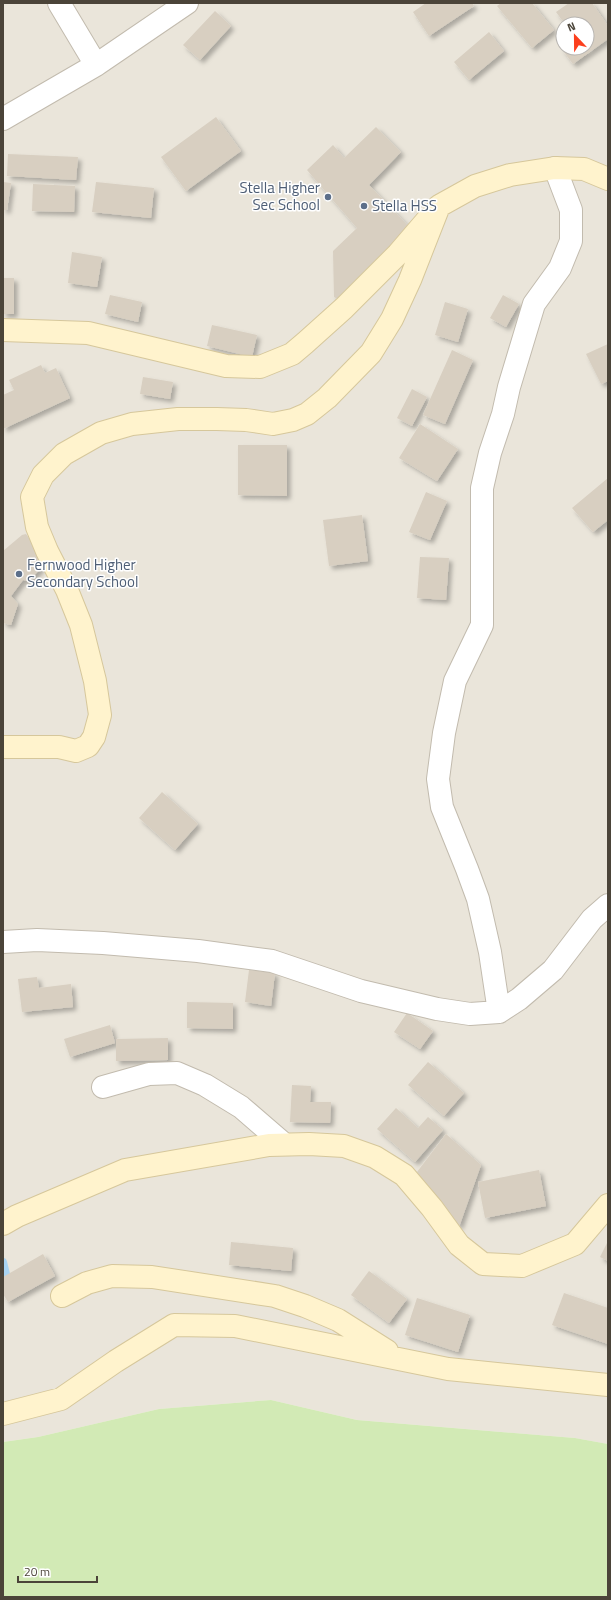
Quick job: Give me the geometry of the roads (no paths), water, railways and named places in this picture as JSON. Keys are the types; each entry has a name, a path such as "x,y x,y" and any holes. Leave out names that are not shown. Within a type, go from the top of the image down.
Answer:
{"street":[{"path":"59,3 96,65"},
{"path":"3,120 96,65 187,3"},
{"path":"3,330 88,333 226,366 260,367 292,354 344,308 398,254 439,206 476,186 510,175 555,168 584,169 608,179"},
{"path":"499,1012 490,952 478,899 468,868 442,807 438,779 444,733 455,681 482,625 482,488 490,453 503,414 509,387 534,304 560,268 571,241 570,210 555,168"},
{"path":"3,747 59,747 76,751 88,746 94,737 100,715 95,681 81,625 67,590 47,551 37,527 32,497 43,475 64,454 101,433 132,424 178,420 217,419 246,420 273,424 294,420 307,414 328,398 370,353 392,319 410,280 439,206"},
{"path":"3,942 37,940 103,943 198,951 272,961 361,991 437,1009 470,1014 499,1012 519,998 553,970 592,918 608,905"},
{"path":"103,1087 149,1074 177,1073 205,1085 241,1107 284,1144"},
{"path":"3,1224 17,1216 125,1170 269,1145 284,1144 344,1146 375,1157 404,1175 432,1208 459,1245 483,1264 522,1266 575,1244 608,1205"},
{"path":"62,1296 87,1283 112,1276 152,1277 275,1296 305,1306 338,1320 398,1358"},
{"path":"3,1414 61,1399 116,1361 174,1325 235,1326 448,1368 608,1385"}],"waterway":[{"path":"3,1262 6,1274"}],"place":[{"name":"Stella Higher Sec School","path":"328,197"},
{"name":"Stella HSS","path":"364,206"},
{"name":"Fernwood Higher Secondary School","path":"19,574"}]}
